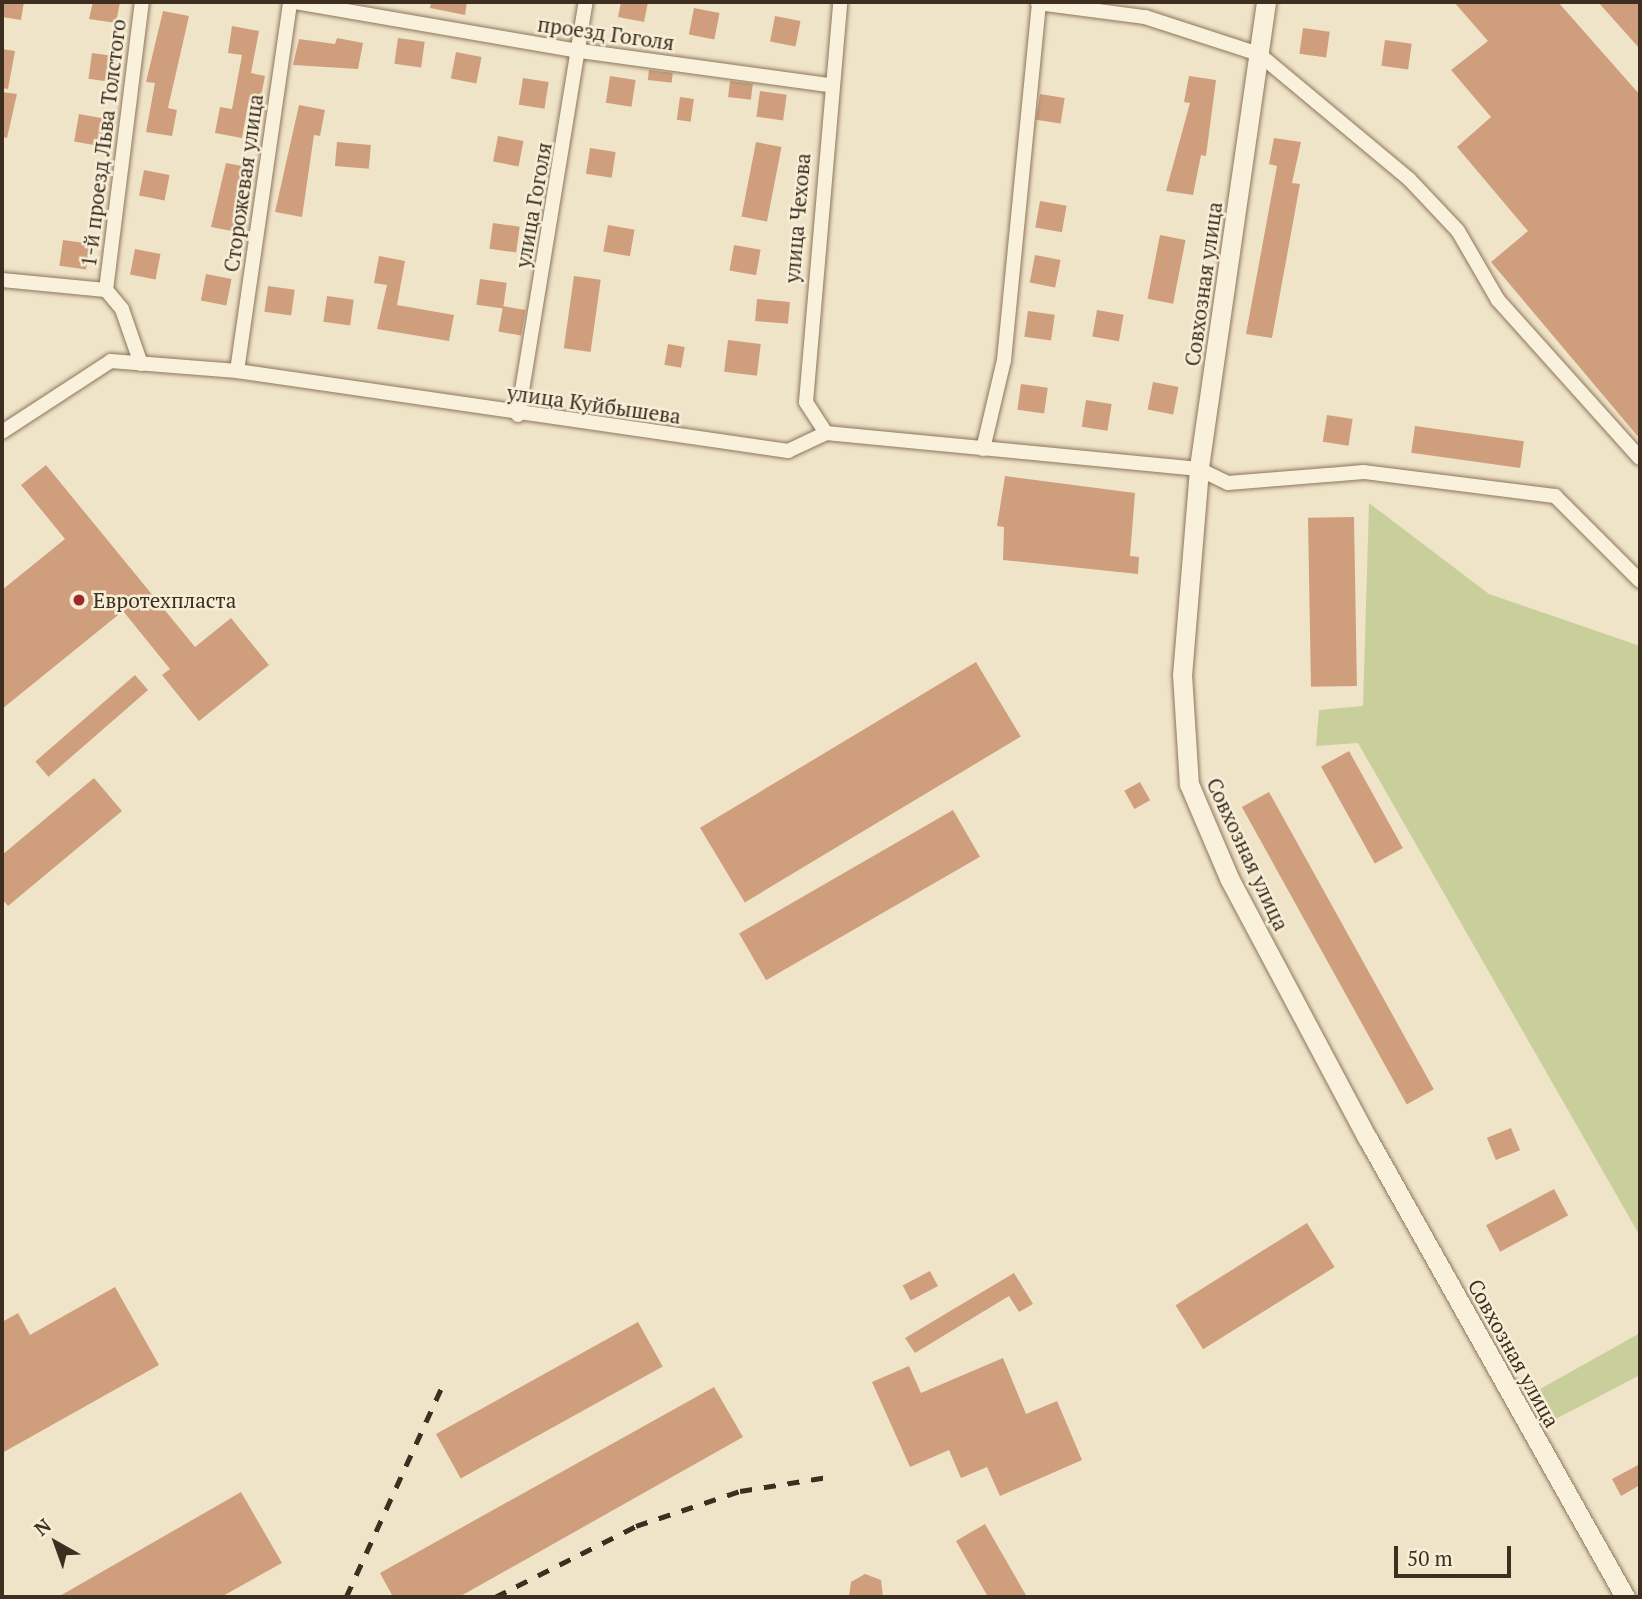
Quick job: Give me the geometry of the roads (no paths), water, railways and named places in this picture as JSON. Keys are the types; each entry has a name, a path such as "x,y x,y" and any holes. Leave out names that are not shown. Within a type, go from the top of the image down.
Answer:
{"street":[{"name":"1-й проезд Льва Толстого","path":"141,364 122,309 106,290 142,2"},
{"name":"проезд Гоголя","path":"293,2 580,51 829,85"},
{"name":"Сторожевая улица","path":"237,371 293,2"},
{"name":"улица Гоголя","path":"519,415 586,2"},
{"name":"улица Чехова","path":"826,433 806,402 829,85 840,2"},
{"name":"Совхозная улица","path":"1266,2 1199,468 1181,724 1198,807 1368,1139 1625,1597"},
{"path":"983,449 1004,360 1038,3 1145,17 1259,54 1409,179 1458,231 1498,300 1640,458"},
{"path":"2,280 106,290"},
{"name":"улица Куйбышева","path":"2,432 111,361 237,371 519,415 788,451 826,433"},
{"path":"826,433 1199,468 1228,483 1364,472 1555,496 1640,581"}],"railway":[{"path":"346,1597 443,1384"},
{"path":"495,1597 636,1526 740,1491 834,1476"}],"place":[{"name":"Евротехпласта","path":"79,600"}]}
